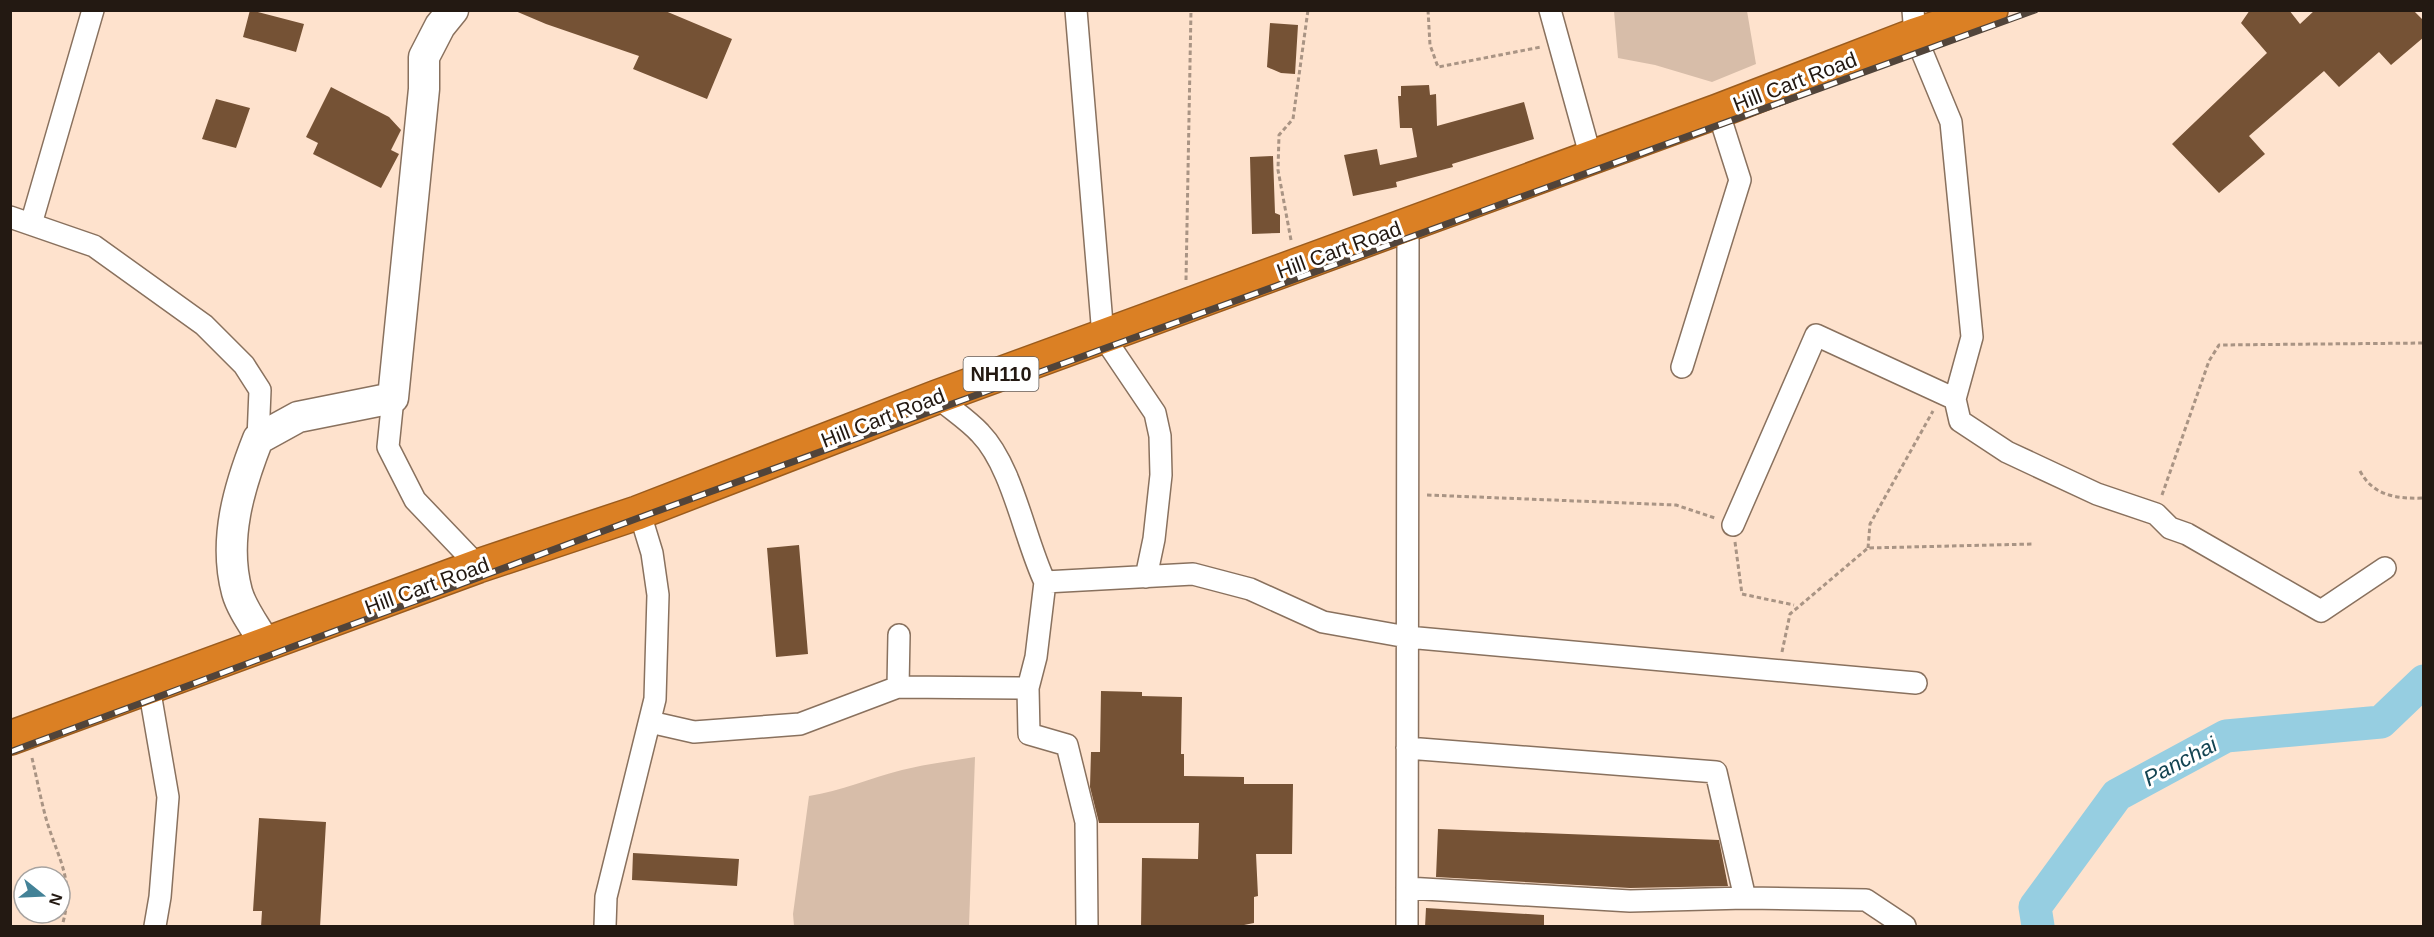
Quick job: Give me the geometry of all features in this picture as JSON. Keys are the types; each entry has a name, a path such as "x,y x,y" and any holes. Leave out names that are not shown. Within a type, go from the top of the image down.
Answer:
{"highway":[{"name":"Hill Cart Road","path":"17,736 478,566 636,513 937,397 1718,111 1914,23 1991,10"}],"street":[{"path":"32,224 93,10"},
{"path":"453,10 440,26 424,57 424,89 388,447 415,500 478,566"},
{"path":"1076,10 1103,336 1155,413 1160,436 1161,475 1154,538 1146,578"},
{"path":"1550,10 1591,158"},
{"path":"1914,23 1951,122 1972,337 1949,396"},
{"path":"1682,367 1740,180 1718,111"},
{"path":"10,217 94,246 204,325 244,365 260,390 258,439 242,480 230,544 237,594 266,645"},
{"path":"1403,227 1408,240 1407,927"},
{"path":"1733,525 1816,335 1949,396 1960,421 2007,452 2097,494 2156,514 2170,528 2187,534 2321,611 2385,568"},
{"path":"937,397 981,434 1001,463 1033,556 1045,582 1036,657 1028,688 1029,734 1067,745 1086,822 1087,927"},
{"path":"258,439 298,417 393,398"},
{"path":"605,927 606,897 655,699 658,595 652,553 641,517 636,513"},
{"path":"1045,582 1193,574 1250,589 1323,622 1407,637 1916,683"},
{"path":"898,687 899,635"},
{"path":"149,687 168,797 160,897 154,927"},
{"path":"650,722 694,732 800,724 898,687 1028,688"},
{"path":"1407,748 1716,772 1745,898"},
{"path":"1407,888 1630,901 1745,898 1866,900 1905,927"}],"path":[{"path":"1185,306 1191,10"},
{"path":"1298,265 1286,217 1278,170 1279,135 1293,119 1308,10"},
{"path":"1428,10 1430,45 1438,67 1561,43"},
{"path":"2156,514 2209,361 2219,345 2424,343"},
{"path":"1868,549 1870,524 1949,396"},
{"path":"2360,471 2366,482 2377,491 2401,499 2424,498"},
{"path":"1407,494 1676,504 1733,525 1742,594 1794,605"},
{"path":"1778,671 1790,614 1868,549 2033,544"},
{"path":"17,736 64,868 68,893 62,927"}],"shaded area":[{"path":"1614,11 1747,11 1756,64 1712,82 1655,65 1618,58"},
{"path":"975,757 969,926 794,926 793,914 809,796 902,770"}],"building":[{"path":"250,10 304,24 296,52 243,37"},
{"path":"513,10 663,10 732,39 707,99 633,69 639,56 546,24"},
{"path":"2250,10 2289,10 2300,24 2315,10 2413,10 2424,21 2424,37 2391,65 2379,52 2339,87 2324,71 2249,136 2265,154 2219,193 2172,144 2267,53 2241,23"},
{"path":"1270,23 1298,25 1295,74 1281,73 1267,67"},
{"path":"1429,85 1430,95 1436,94 1437,126 1524,102 1534,139 1452,164 1453,167 1396,182 1397,187 1353,196 1344,155 1377,149 1380,165 1417,157 1412,128 1400,128 1398,96 1401,96 1401,86"},
{"path":"331,87 389,117 401,130 391,150 399,154 381,188 313,154 318,143 306,137"},
{"path":"216,99 250,108 236,148 202,139"},
{"path":"1273,156 1275,213 1280,215 1280,233 1252,234 1250,157"},
{"path":"799,545 808,654 776,657 767,548"},
{"path":"1101,691 1142,692 1142,696 1182,697 1181,754 1184,754 1184,776 1244,777 1244,784 1293,784 1292,854 1256,854 1258,896 1254,897 1254,923 1234,927 1141,927 1142,858 1198,859 1199,823 1099,823 1090,787 1091,752 1100,752"},
{"path":"259,818 326,822 320,927 261,927 262,911 253,911"},
{"path":"1438,829 1719,840 1728,886 1630,888 1436,877"},
{"path":"633,853 739,859 737,886 632,880"},
{"path":"1426,908 1544,915 1544,927 1425,927"}],"waterway":[{"name":"Panchai","path":"2038,926 2035,907 2117,795 2226,736 2381,722 2424,681"}],"railway":[{"path":"10,752 641,517 2035,10"}]}
